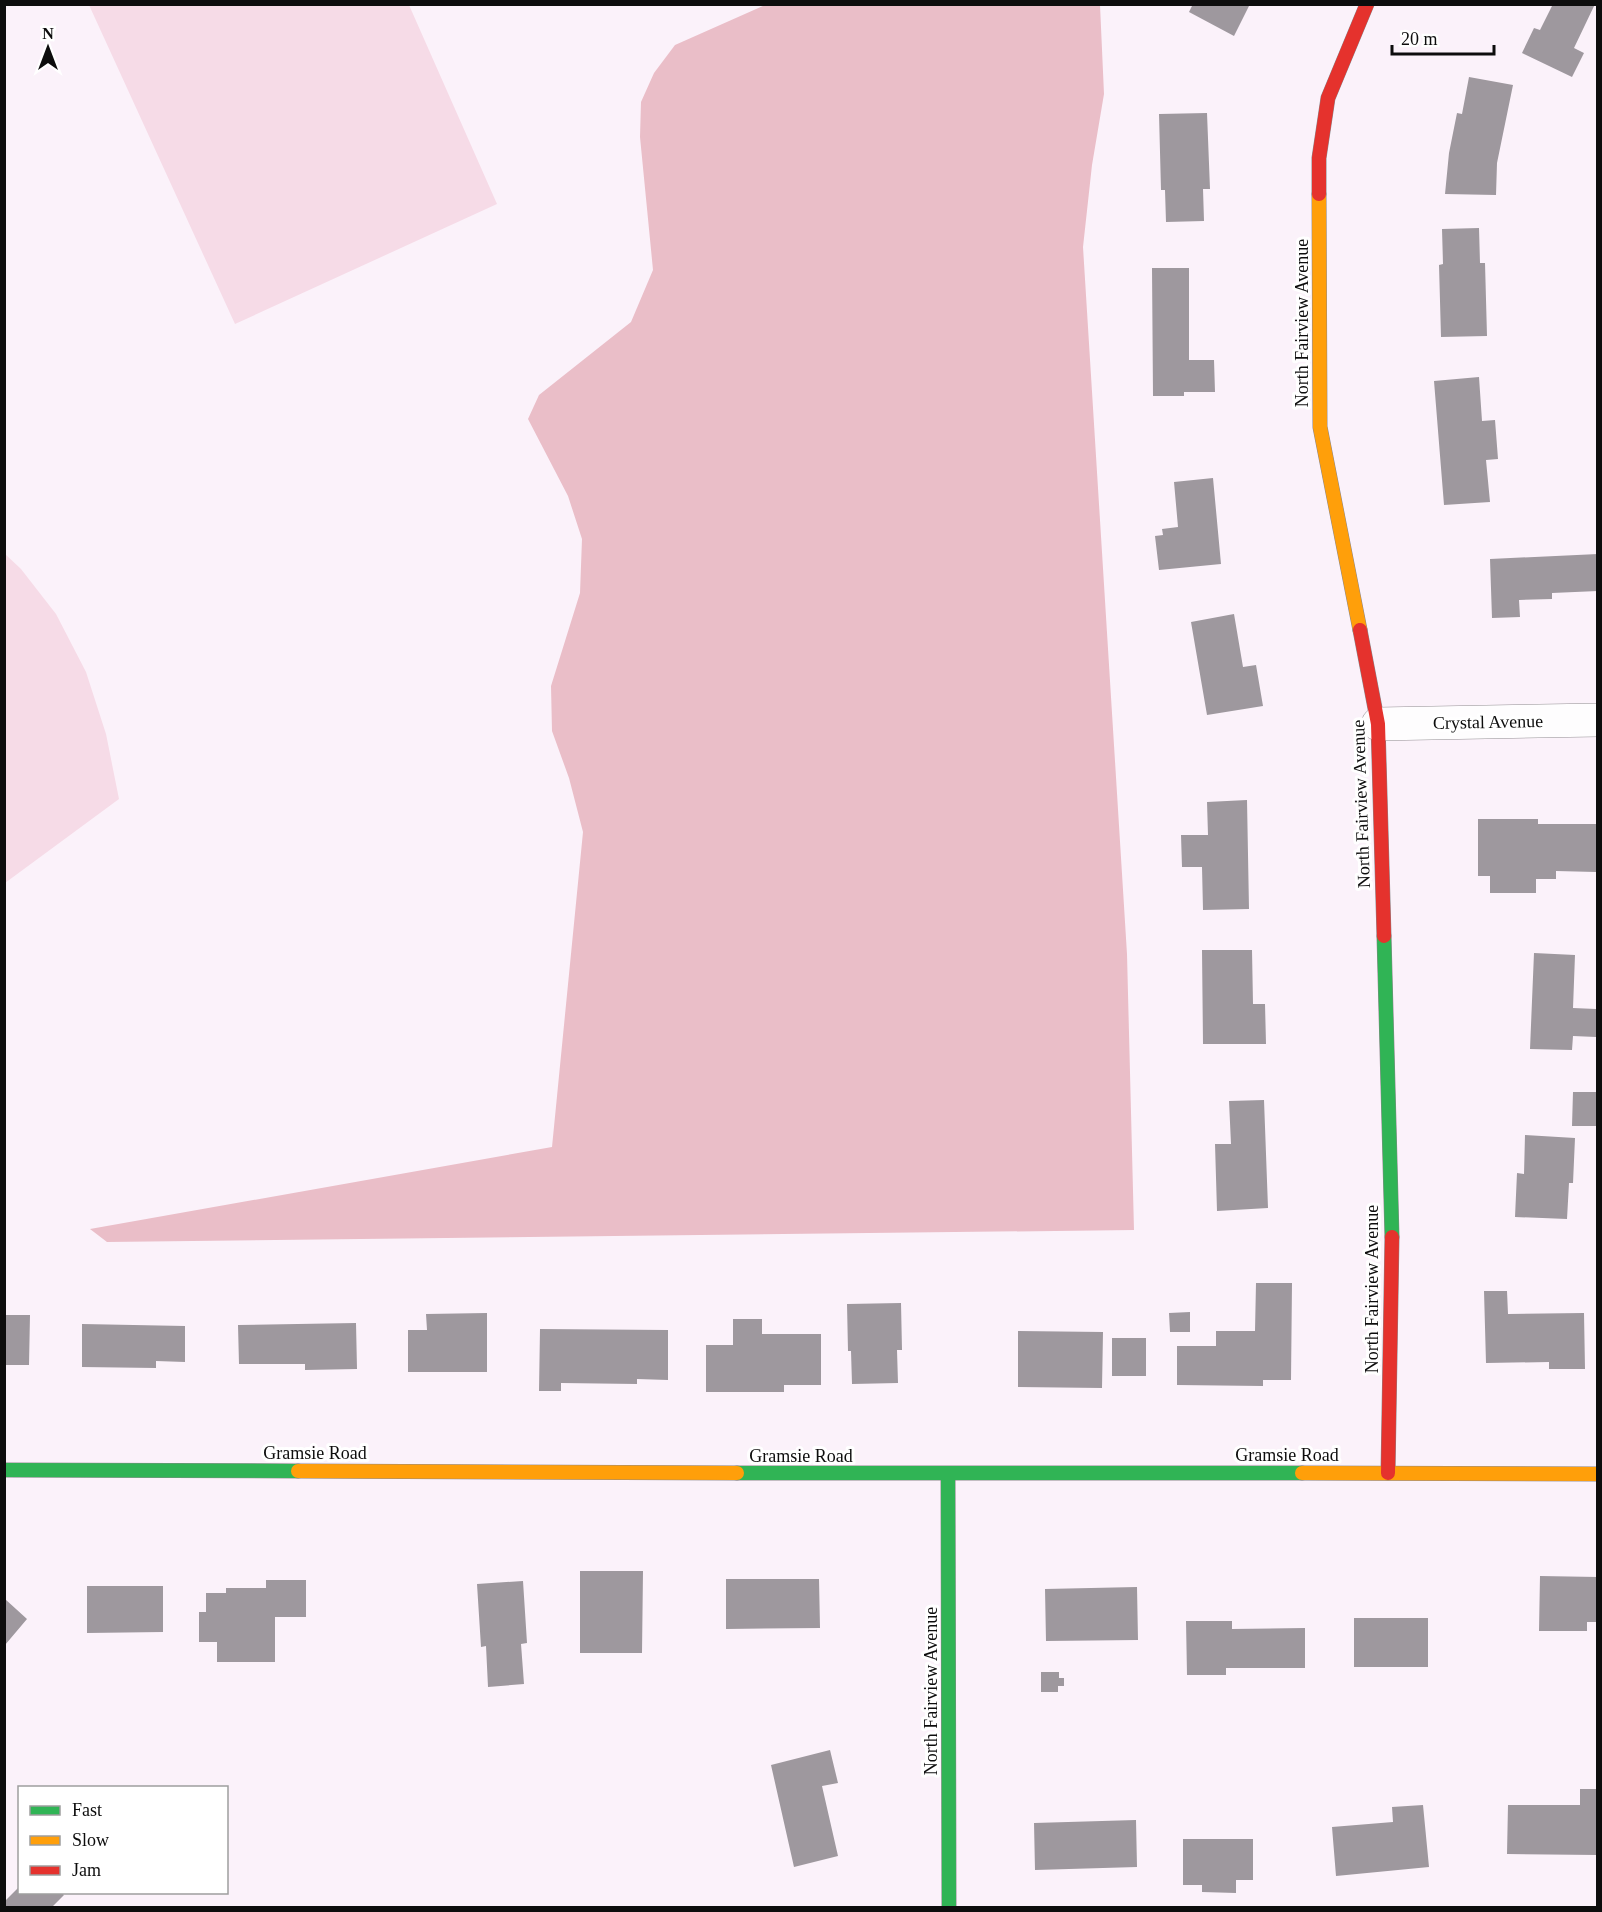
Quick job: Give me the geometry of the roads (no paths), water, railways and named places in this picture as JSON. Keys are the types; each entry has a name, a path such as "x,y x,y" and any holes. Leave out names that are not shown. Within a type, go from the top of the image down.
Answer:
{"street":[{"name":"North Fairview Avenue","path":"1367,4 1328,98 1319,158 1320,427 1378,724 1392,1242 1388,1473"},
{"name":"Crystal Avenue","path":"1378,724 1598,720"},
{"name":"Gramsie Road","path":"4,1470 1598,1474"},
{"name":"North Fairview Avenue","path":"948,1474 949,1908"}]}
